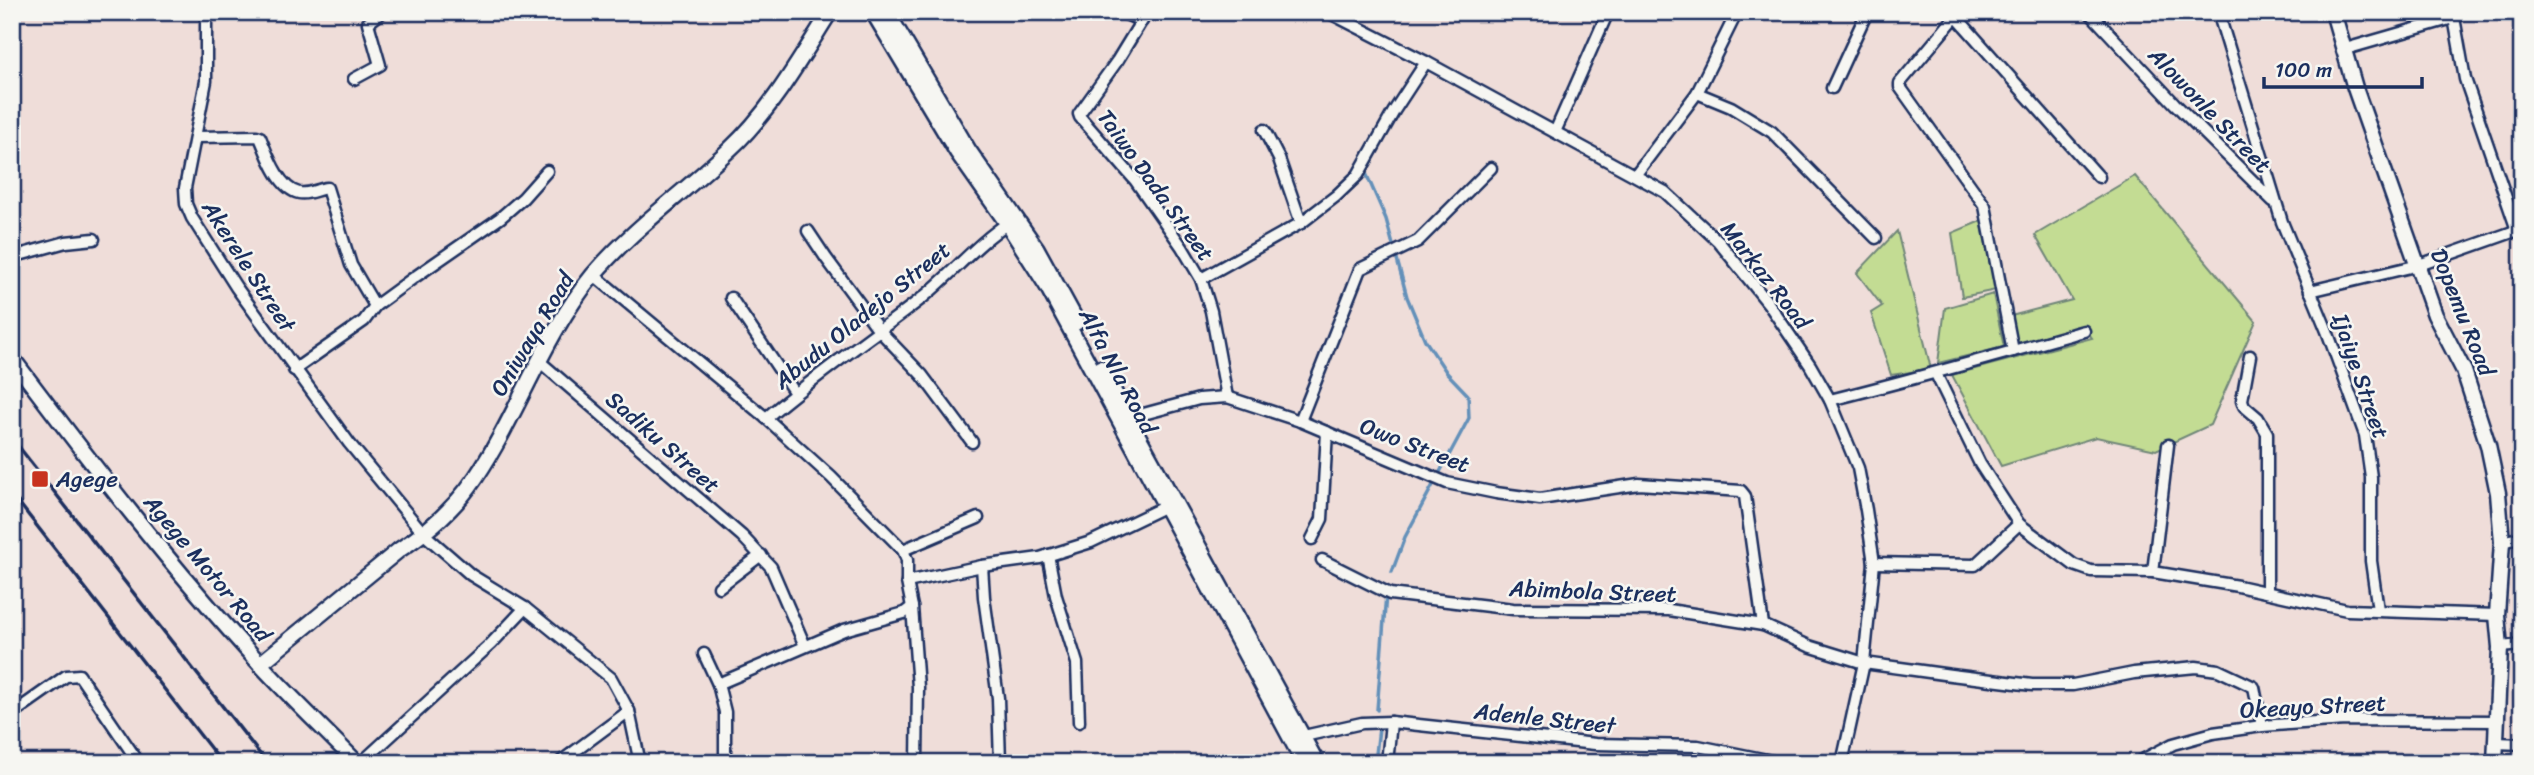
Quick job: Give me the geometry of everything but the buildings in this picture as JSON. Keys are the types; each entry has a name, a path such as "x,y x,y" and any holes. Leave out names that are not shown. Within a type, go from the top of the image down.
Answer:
{"main road":[{"name":"Oniwaya Road","path":"260,664 399,550 424,534 462,495 476,477 578,295 629,237 732,148 794,68 830,12"},
{"name":"Alfa Nla Road","path":"873,12 957,152 1011,220"},
{"name":"Alfa Nla Road","path":"887,12 1011,220 1124,420 1299,740 1304,763"},
{"name":"Dopemu Road","path":"2333,12 2342,50 2435,315 2463,371 2488,445 2498,493 2502,542 2497,615 2500,647 2496,763"},
{"name":"Agege Motor Road","path":"12,358 96,470 260,664 359,763"},
{"name":"Alfa Nla Road","path":"1124,420 1164,507 1299,740 1317,763"}],"street":[{"name":"Akerele Street","path":"206,12 206,81 185,188 186,204 192,218 236,287 295,370 349,443 424,534 471,575 525,608 611,678 629,711 640,763"},
{"path":"354,79 380,65 368,23 382,12"},
{"path":"1121,12 1144,17"},
{"name":"Markaz Road","path":"1328,12 1636,174 1665,192 1718,241 1768,303 1830,400 1858,468 1874,563 1864,663 1842,763"},
{"path":"1555,132 1608,12"},
{"path":"1636,174 1696,93 1737,12"},
{"path":"1832,88 1867,12"},
{"name":"Alowonle Street","path":"2089,12 2175,104 2276,204"},
{"name":"Ijaiye Street","path":"2218,12 2276,204 2365,435 2371,477 2371,561 2378,610"},
{"path":"2013,351 1985,206 1900,87 1900,83 1955,14 2099,177"},
{"path":"2310,291 2419,265 2519,230 2465,79 2453,15 2342,50"},
{"name":"Taiwo Dada Street","path":"1144,17 1080,117 1135,180 1201,278 1211,311 1227,397"},
{"path":"1201,278 1301,223 1325,206 1358,175 1394,111 1426,62"},
{"path":"1696,93 1731,107 1772,132 1876,238"},
{"path":"1264,130 1279,159 1301,223"},
{"path":"197,137 260,137 275,171 290,188 296,192 310,193 327,188 351,265 375,306"},
{"path":"1300,421 1360,269 1418,241 1491,168"},
{"path":"295,370 364,321 375,306 500,218 523,198 547,171"},
{"name":"Abudu Oladejo Street","path":"766,418 795,393 922,298 1011,220"},
{"path":"808,231 878,330 922,375 972,442"},
{"path":"12,257 66,242 94,239"},
{"path":"594,275 766,418 831,477 903,550 912,607 918,687 917,763"},
{"path":"731,298 795,393"},
{"path":"1830,400 1936,374 2084,331"},
{"path":"2250,356 2242,401 2258,418 2267,433 2267,591"},
{"name":"Sadiku Street","path":"539,361 761,555 771,567 805,646"},
{"path":"1936,374 1980,464 2019,524 2074,565 2091,571 2153,572 2267,591 2286,598 2347,610 2497,615"},
{"name":"Owo Street","path":"1124,420 1199,399 1227,397 1300,421 1447,483 1540,499 1639,484 1741,491 1745,496 1763,625"},
{"path":"1312,539 1322,519 1327,432"},
{"path":"2153,572 2168,445"},
{"path":"907,582 1048,555 1091,542 1164,507"},
{"path":"903,550 978,518"},
{"path":"1874,563 1975,565 2019,524"},
{"path":"2502,542 2522,537"},
{"path":"719,587 761,555"},
{"path":"1048,555 1056,596 1077,663 1079,722"},
{"name":"Abimbola Street","path":"1322,560 1391,594 1513,609 1669,610 1763,625 1809,646 1864,663 2032,685 2073,685 2170,668 2218,670 2254,687 2262,726"},
{"path":"982,566 998,698 1000,763"},
{"path":"718,684 805,646 904,613 912,607"},
{"path":"359,763 491,644 525,608"},
{"path":"2500,647 2522,645"},
{"path":"704,654 718,684 725,712 725,763"},
{"path":"12,714 66,676 79,675 139,763"},
{"path":"559,763 629,711"},
{"name":"Okeayo Street","path":"2137,763 2173,744 2213,733 2262,726 2344,720 2497,721"},
{"path":"1387,763 1391,722"},
{"name":"Adenle Street","path":"1299,740 1362,723 1391,722 1595,744 1698,746 1782,763"},
{"path":"2496,743 2522,744"}],"green space":[{"path":"2135,176 2256,321 2210,425 2156,450 2096,437 2001,466 1952,375 2092,338 2083,326 2016,344 2011,316 2072,300 2035,235"},
{"path":"1981,221 1996,290 1962,297 1952,233"},
{"path":"1897,231 1931,369 1891,375 1871,313 1882,306 1857,273"},
{"path":"1993,294 2004,347 1938,363 1945,308"}],"waterway":[{"path":"1365,171 1386,219 1407,297 1425,340 1447,373 1468,395 1469,418 1405,537 1392,572"},
{"path":"1377,710 1386,594"},
{"path":"1375,763 1379,728"}],"railway":[{"path":"12,438 267,763"},
{"path":"12,494 222,763"}],"place":[{"name":"Agege","path":"40,479"}]}
